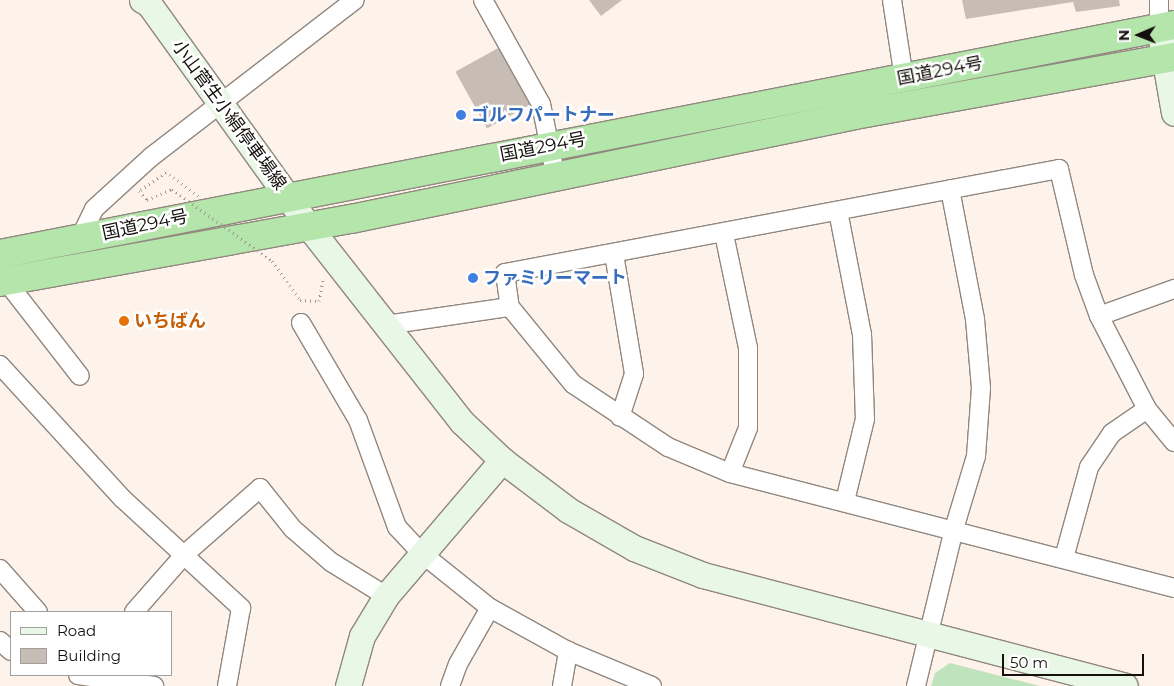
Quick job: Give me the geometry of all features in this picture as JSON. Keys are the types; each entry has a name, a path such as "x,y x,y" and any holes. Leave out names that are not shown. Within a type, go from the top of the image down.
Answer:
{"highway":[{"name":"国道294号","path":"0,254 288,196 1166,26"},
{"name":"国道294号","path":"3,281 309,226 556,178 856,115 1169,58"}],"street":[{"path":"80,238 94,210 151,157 220,101 355,0"},
{"path":"484,0 541,104 556,178"},
{"path":"892,0 904,78"},
{"path":"1159,0 1166,26 1174,113"},
{"name":"小山菅生小絹停車場線","path":"149,1 309,226 462,422 502,460 568,510 634,548 703,575 1125,686"},
{"path":"1174,442 1147,409 1099,316 1084,275 1059,169 724,234 505,273 510,307 573,384 620,417 668,447 730,473 954,529 1174,588"},
{"path":"916,686 930,635 954,529 976,456 981,388 975,319 950,189"},
{"path":"838,211 862,334 865,419 845,501"},
{"path":"724,234 748,348 748,428 730,473"},
{"path":"614,254 634,374 620,417"},
{"path":"3,281 80,376"},
{"path":"1099,316 1174,290"},
{"path":"386,325 510,307"},
{"path":"301,323 358,420 397,527 420,552 490,608 568,651 652,686"},
{"path":"0,365 123,499 185,554 241,608 227,686"},
{"path":"1064,558 1089,467 1112,433 1147,409"},
{"path":"348,686 362,636 386,596 420,552 502,460"},
{"path":"135,611 185,554 260,488 293,529 331,562 386,596"},
{"path":"0,569 37,611"},
{"path":"450,686 458,664 490,608"},
{"path":"0,641 10,650"},
{"path":"562,686 568,651"},
{"path":"90,676 114,678 154,686"}],"path":[{"path":"198,196 166,172 139,191 147,200 172,189 272,261 300,300 319,301 324,274"}],"green space":[{"path":"950,663 1040,686 931,686 935,673"}],"building":[{"path":"589,0 622,0 601,16"},
{"path":"962,0 1119,0 1120,6 1076,12 1073,2 966,19"},
{"path":"500,47 532,104 487,129 455,72"}],"place":[{"name":"ゴルフパートナー","path":"461,115"},
{"name":"ファミリーマート","path":"473,278"},
{"name":"いちばん","path":"124,321"}]}
